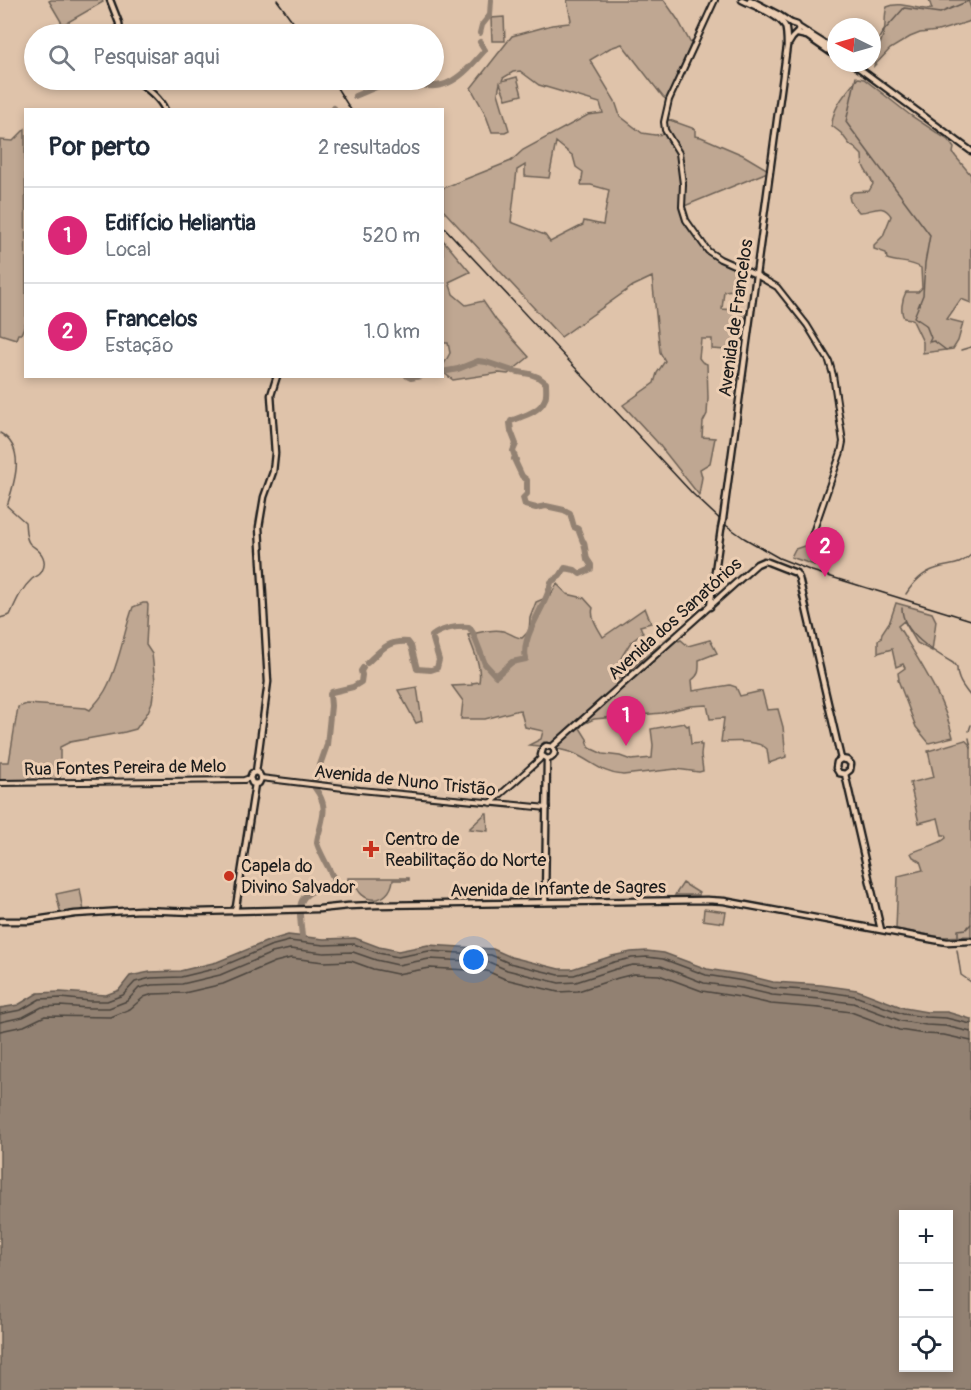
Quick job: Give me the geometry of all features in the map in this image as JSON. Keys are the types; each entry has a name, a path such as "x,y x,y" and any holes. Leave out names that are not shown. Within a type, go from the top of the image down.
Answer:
{"main road":[{"path":"110,0 119,24"},
{"path":"742,0 776,18 789,36 807,36 827,48"},
{"path":"750,0 795,24 827,47"},
{"path":"786,30 791,23"},
{"path":"795,35 799,30 798,26"},
{"name":"Avenida de Francelos","path":"710,607 787,46 786,30"},
{"name":"Avenida de Francelos","path":"787,46 795,35"},
{"path":"863,72 971,151"},
{"path":"147,90 165,108"},
{"path":"256,772 268,682 259,527 264,497 273,472 275,453 272,395 276,378"},
{"name":"Avenida dos Sanatórios","path":"552,747 554,755 551,758 544,757 541,752 544,747 552,747 764,561 796,573 799,578 841,759"},
{"path":"712,593 722,597"},
{"path":"544,757 547,808 545,902"},
{"path":"841,759 847,760 850,764 850,770 845,774 839,773 836,768 837,762 841,759"},
{"path":"255,784 259,783 261,778 256,772"},
{"path":"255,784 250,778 252,773 256,772"},
{"path":"845,774 881,930"},
{"path":"234,911 255,784"},
{"name":"Avenida de Infante de Sagres","path":"0,921 29,921 75,914 140,910 195,912 300,910 348,906 707,900 947,942 971,941"},
{"path":"868,927 874,924 878,917"}],"street":[{"path":"715,0 669,100 664,130 679,153 683,184 682,207 686,220 693,230 708,250 720,260 756,275 777,287 807,325 829,361 841,423 842,452 810,544"},
{"name":"Avenida dos Sanatórios","path":"490,803 544,757"},
{"name":"Rua Fontes Pereira de Melo","path":"0,783 244,780 250,778"},
{"name":"Avenida de Nuno Tristão","path":"261,778 547,808"}],"shaded area":[{"path":"102,0 103,2 62,24 49,1"},
{"path":"567,0 664,0 691,44 667,100 622,44 590,60 615,101 620,116 642,133 666,134 667,119 695,129 695,136 743,155 770,171 682,207 683,220 706,253 739,271 734,290 724,291 722,309 746,311 740,351 712,349 712,339 701,339 699,358 707,364 708,398 702,437 715,438 710,463 700,469 702,477 699,495 657,442 623,405 654,383 665,361 660,352 652,277 633,286 561,337 444,211 444,188 511,161 523,150 588,115 603,113 600,103 539,85 520,71 513,72 502,81 517,77 522,95 506,99 500,83 498,93 509,130 492,132 485,113 471,88 512,36 552,25 569,23 571,20","holes":["556,142 573,156 576,167 583,172 581,185 609,190 603,225 584,221 583,225 550,242 545,235 511,222 517,170 525,165 525,176 549,178"]},
{"path":"929,0 968,0 971,20 910,37 890,49 881,59 881,41 887,7 904,5 932,9"},
{"path":"504,17 505,41 492,41 491,18"},
{"path":"858,78 864,79 910,115 948,140 954,148 953,153 971,175 971,303 961,299 947,319 963,323 953,349 923,353 923,342 912,319 904,318 902,309 906,292 918,292 922,288 921,268 913,264 887,259 886,253 874,249 874,245 883,236 891,216 880,208 859,212 850,201 849,196 853,192 869,191 873,184 864,168 862,155 832,126 837,106"},
{"path":"24,130 24,327 16,339 0,334 0,140 13,141"},
{"path":"444,241 470,272 449,282 453,294 466,305 483,301 496,320 529,357 508,374 499,373 453,380 444,373 444,364 450,353 448,343 444,343"},
{"path":"804,546 816,553 817,566 791,557 795,549"},
{"path":"557,584 567,594 584,598 593,608 594,619 603,637 645,608 651,623 640,626 643,633 631,642 619,662 613,673 619,679 670,636 681,640 688,646 710,640 717,653 699,660 698,672 692,680 693,691 730,685 736,687 740,696 762,691 767,710 778,709 783,727 786,757 769,763 767,749 763,746 745,742 721,742 724,718 710,719 707,705 690,706 662,713 594,719 580,728 592,749 603,754 631,760 652,758 651,729 684,723 689,725 691,744 700,743 702,745 703,771 699,772 676,769 616,774 544,742 539,746 529,745 541,739 543,731 525,727 519,710 485,719 461,719 463,701 452,686 472,685 472,683 479,682 480,676 468,635 499,630 522,638 529,631 530,618 536,602 550,596"},
{"path":"143,603 148,605 146,645 152,654 155,681 152,702 136,729 70,742 60,747 60,779 0,781 0,762 9,762 18,707 27,704 90,710 104,693 111,677 133,607"},
{"path":"896,603 932,613 936,621 932,651 917,643 904,621 898,626 937,693 953,737 929,743 916,727 898,680 898,673 905,668 903,664 896,667 892,649 878,653 878,640 881,639 890,621"},
{"path":"417,687 422,721 416,723 398,690"},
{"path":"965,740 971,746 971,936 941,937 896,929 898,876 923,870 920,861 911,853 939,843 946,838 942,835 938,818 919,823 910,783 934,777 928,751"},
{"path":"486,813 488,831 469,829"},
{"path":"348,878 409,878 409,880 393,880 386,894 374,899 362,895 355,881 348,881"},
{"path":"683,883 699,893 699,895 675,895"},
{"path":"80,889 84,911 61,914 56,894"},
{"path":"704,909 726,912 724,923 703,920"}],"water":[{"path":"288,935 324,939 355,938 398,951 428,945 493,949 511,957 559,969 572,969 612,956 647,951 664,953 707,969 773,982 857,990 904,1008 927,1012 947,1012 971,1019 971,1390 0,1390 0,1008 18,1005 38,993 106,995 119,990 130,976 150,972 180,971 217,962"}],"waterway":[{"path":"480,33 482,25 490,15 491,0"},
{"path":"881,35 904,8 940,13 971,0"},
{"path":"444,85 461,75 485,50 480,42"},
{"path":"856,77 846,122 930,235 923,295 914,317 926,325 931,338 929,342 934,341 946,350"},
{"path":"355,96 369,90"},
{"path":"961,350 971,347"},
{"path":"367,663 390,644 408,642 417,669 437,668 439,660 432,636 450,628 469,627 485,664 496,676 512,662 526,659 525,650 530,630 551,582 560,576 565,568 575,570 580,574 591,569 584,542 578,529 574,527 570,513 546,506 536,508 525,505 523,498 527,494 527,480 522,476 514,459 516,460 513,451 516,444 510,423 531,413 543,403 546,397 546,383 530,374 478,361 444,372"},
{"path":"0,433 8,440 16,457 15,477 7,506 25,522 27,539 44,559 40,574 32,579 22,591 10,615 0,618"},
{"path":"906,594 926,573 958,564 971,555"},
{"path":"902,608 907,626 920,641 953,663 957,668 961,684 971,697"},
{"path":"314,782 327,745 330,694 361,682 363,668"},
{"path":"969,731 971,725"},
{"path":"969,738 971,748"},
{"path":"302,936 300,914 302,900 312,892 335,882 317,843 324,807 315,788"},
{"path":"958,936 958,930 966,929 971,924"},
{"path":"957,950 961,975 971,982"}],"railway":[{"path":"277,0 295,24"},
{"path":"338,90 350,108"},
{"path":"444,227 693,494 727,526 779,558 812,571 971,620"}],"place":[{"name":"Francelos","path":"825,577"},
{"name":"Edifício Heliantia","path":"626,746"},
{"name":"Centro de Reabilitação do Norte","path":"371,849"},
{"name":"Capela do Divino Salvador","path":"229,876"}]}
